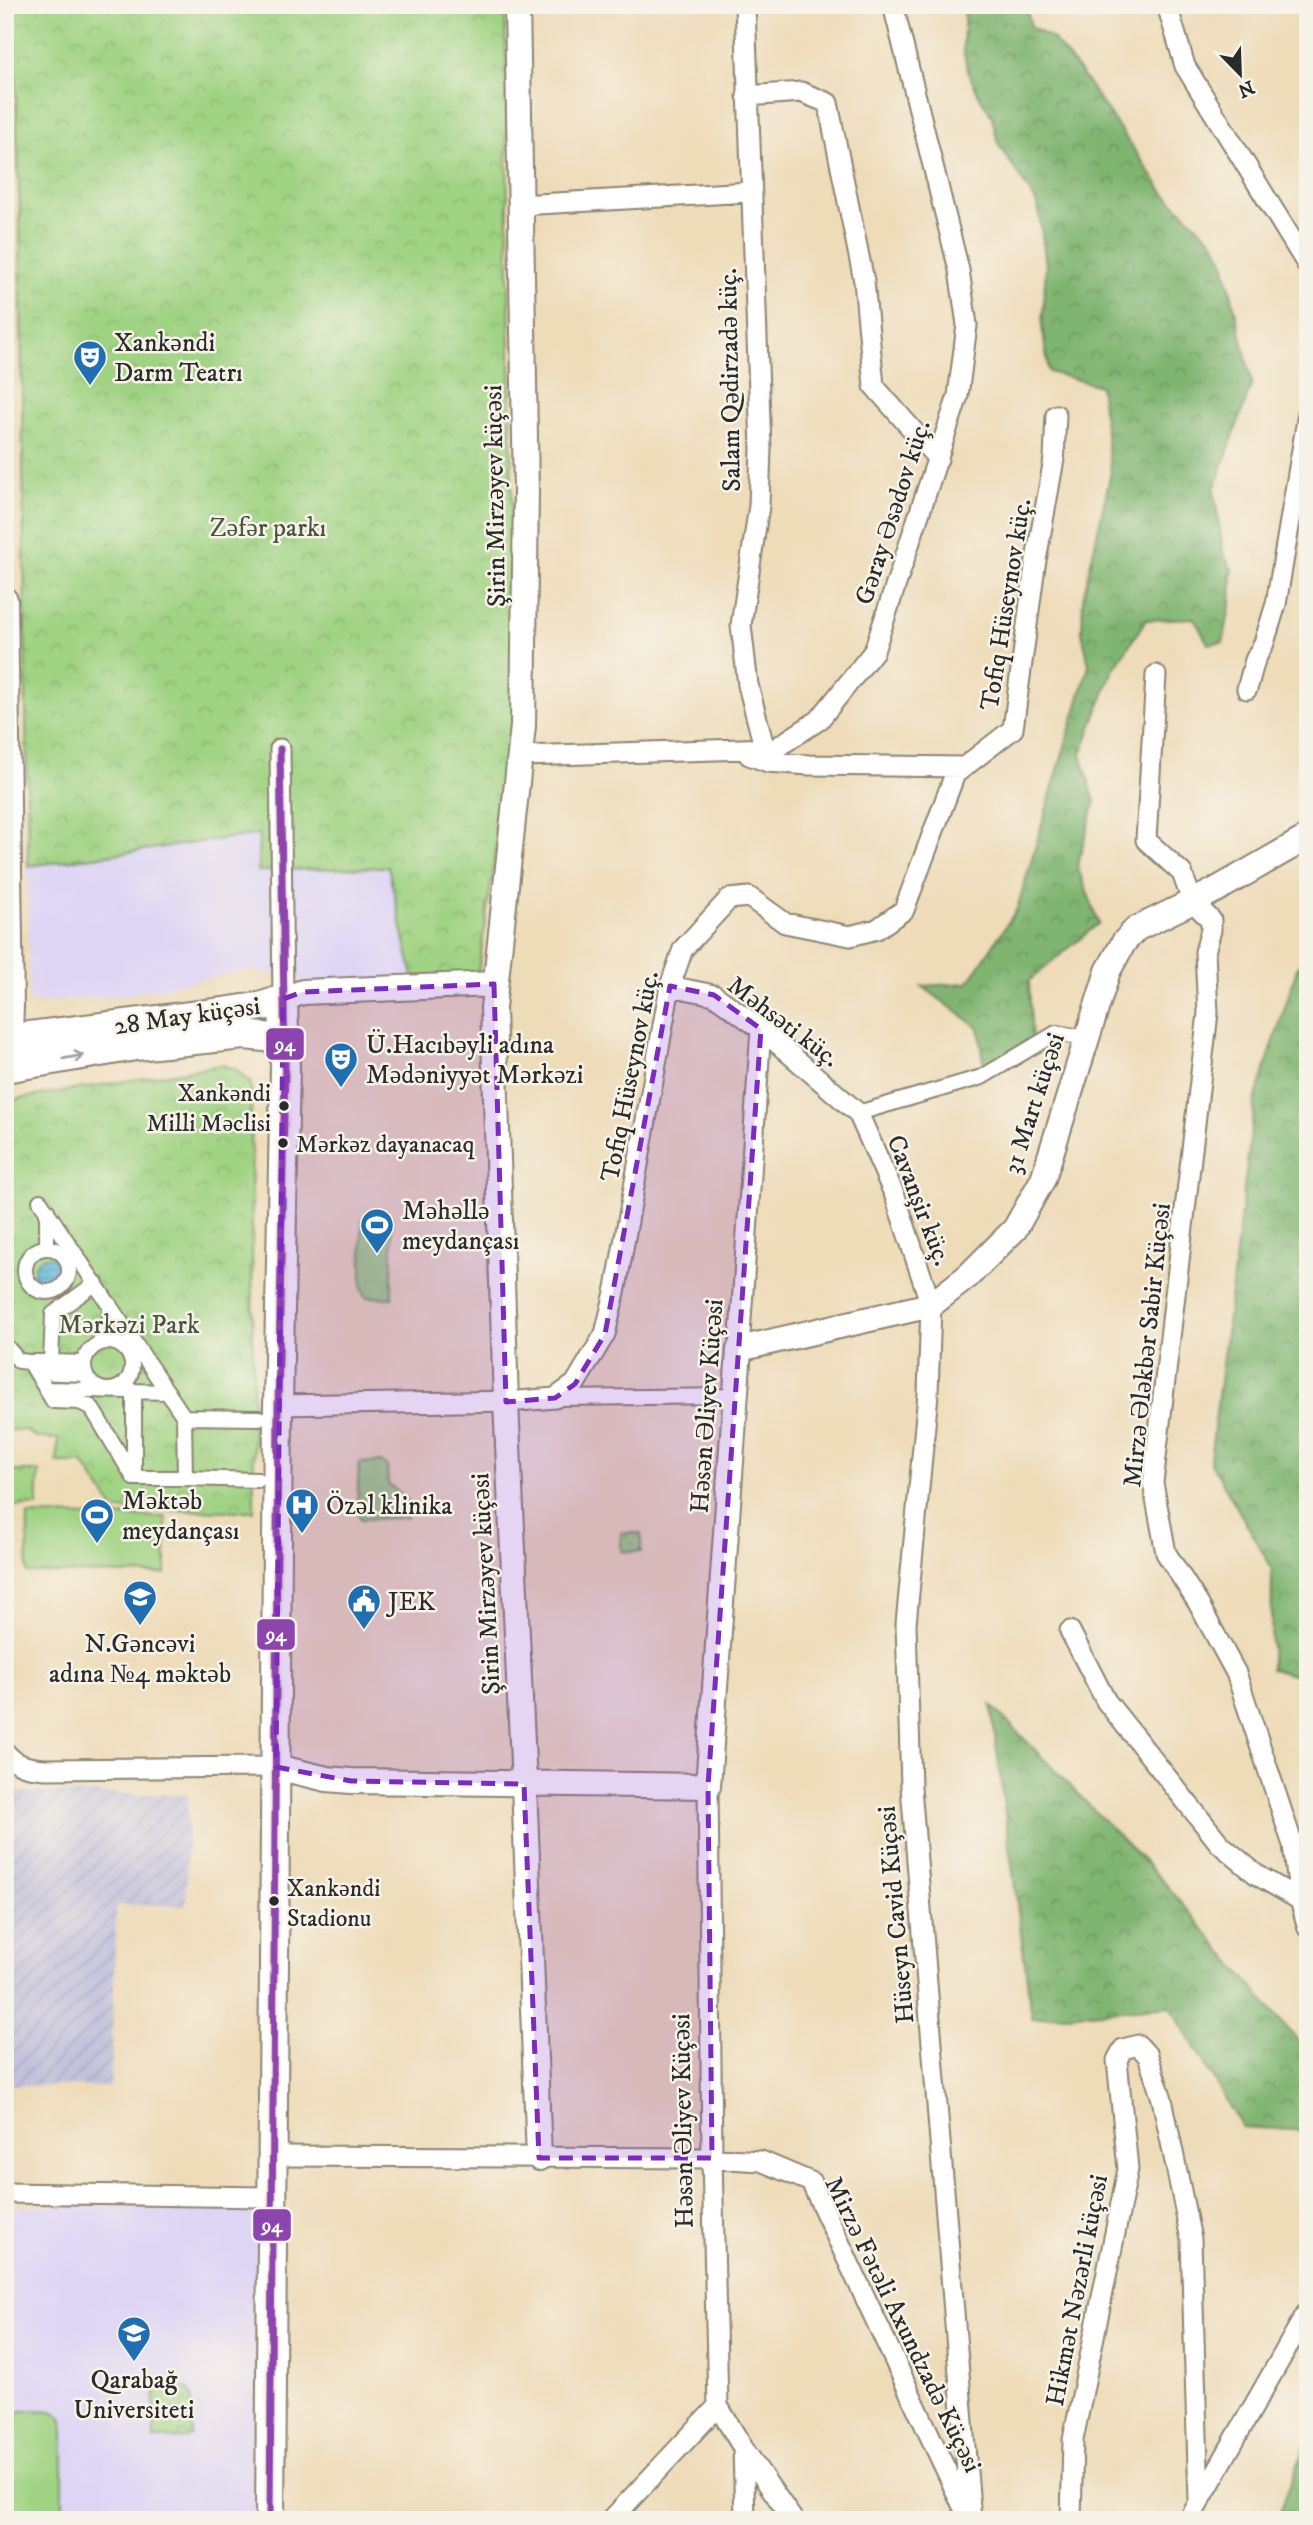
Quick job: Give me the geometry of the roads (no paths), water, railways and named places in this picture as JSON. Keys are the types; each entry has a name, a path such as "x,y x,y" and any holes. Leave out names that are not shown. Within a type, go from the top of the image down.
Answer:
{"main road":[{"name":"28 May küçəsi","path":"8,1039 250,1008 283,999"},
{"path":"270,2520 276,1767 268,1412 284,1040 283,999"},
{"name":"28 May küçəsi","path":"6,1068 136,1046 244,1035 284,1040"}],"street":[{"name":"Şirin Mirzəyev küçəsi","path":"517,5 526,491 522,756 493,996 506,1402 539,2158"},
{"name":"Salam Qədirzadə küç.","path":"745,5 761,448 759,506 741,625 748,685 765,750"},
{"name":"Gəray Əsədov küç.","path":"522,756 776,748 819,720 874,652 958,396 967,325 959,270 893,5"},
{"path":"1167,5 1185,66 1308,265"},
{"path":"747,96 801,92 828,103 864,281 874,386 937,458"},
{"path":"520,205 750,192"},
{"path":"1247,689 1276,604 1308,414"},
{"name":"Tofiq Hüseynov küç.","path":"555,1398 575,1384 605,1334 616,1288 670,986 683,949 729,899 749,897 785,923 850,936 877,929 904,910 955,774 1013,729 1035,566 1054,459 1056,415"},
{"path":"5,600 6,1068"},
{"name":"Mirzə Ələkbər Sabir Küçəsi","path":"1156,674 1146,840 1182,873 1192,901 1211,920 1211,930 1205,952 1208,1013 1153,1483 1166,1553 1198,1603 1236,1673 1293,1845 1300,1900 1308,1928"},
{"path":"280,749 283,999"},
{"path":"733,750 768,762 781,763 964,767"},
{"name":"31 Mart küçəsi","path":"739,1349 930,1306 968,1276 1016,1229 1043,1179 1108,971 1124,942 1136,929 1308,836"},
{"name":"Məhsəti küç.","path":"670,986 714,995 761,1029 858,1113"},
{"name":"28 May küçəsi","path":"283,999 303,992 493,996"},
{"name":"Həsən Əliyev Küçəsi","path":"761,1029 708,1786 712,2158 718,2406 743,2448 793,2520"},
{"path":"858,1113 982,1077 1056,1033 1086,1038"},
{"name":"Cavanşir küç.","path":"858,1113 895,1196 930,1306"},
{"path":"47,1247 43,1205 184,1417 185,1478"},
{"path":"47,1247 64,1254 70,1266 70,1273 64,1285 52,1292 39,1290 28,1282 25,1269 29,1256 40,1248 47,1247"},
{"path":"70,1273 86,1268"},
{"path":"51,1362 52,1314 96,1283"},
{"path":"99,1343 114,1342 121,1346 132,1365 127,1380 122,1385 106,1391 91,1384 84,1368 87,1353 99,1343 110,1321 110,1305"},
{"name":"Hüseyn Cavid Küçəsi","path":"930,1306 928,1394 906,1624 911,1787 970,2520"},
{"path":"5,1345 19,1361 33,1367 84,1368"},
{"path":"33,1367 51,1362 84,1368"},
{"path":"33,1367 54,1401 79,1402 91,1407 134,1478"},
{"path":"47,1389 168,1392"},
{"path":"134,1391 134,1478"},
{"path":"184,1417 555,1398 737,1396"},
{"path":"134,1478 258,1480"},
{"path":"1070,1630 1106,1701 1220,1844 1257,1875 1300,1900"},
{"path":"5,1752 11,1760 27,1768 276,1767 327,1779 351,1781 708,1786"},
{"name":"Hikmət Nəzərli küçəsi","path":"1071,2520 1073,2440 1128,2169 1117,2060 1123,2049 1138,2045 1148,2056 1162,2099 1191,2239 1199,2501"},
{"name":"Mirzə Fətəli Axundzadə Küçəsi","path":"274,2156 712,2158 761,2161 811,2182 970,2520"},
{"path":"5,2193 272,2197"},
{"name":"Hikmət Nəzərli küçəsi","path":"1189,2520 1306,2314"},
{"path":"611,2520 718,2406"},
{"name":"Həsən Əliyev Küçəsi","path":"743,2448 745,2520"}],"water":[{"path":"48,1257 58,1261 62,1271 58,1281 48,1285 38,1281 34,1271 38,1261"}],"place":[{"name":"Xankəndi Darm Teatrı","path":"90,387"},
{"name":"Ü.Hacıbəyli adına Mədəniyyət Mərkəzi","path":"341,1089"},
{"name":"Xankəndi Milli Məclisi","path":"284,1106"},
{"name":"Mərkəz dayanacaq","path":"283,1143"},
{"name":"Məhəllə meydançası","path":"377,1255"},
{"name":"Özəl klinika","path":"302,1535"},
{"name":"Məktəb meydançası","path":"97,1545"},
{"name":"N.Gəncəvi adına №4 məktəb","path":"140,1627"},
{"name":"JEK","path":"364,1631"},
{"name":"Xankəndi Stadionu","path":"274,1901"},
{"name":"Qarabağ Universiteti","path":"134,2363"}],"park label":[{"name":"Zəfər parkı","path":"268,527"},
{"name":"Mərkəzi Park","path":"129,1324"}]}
